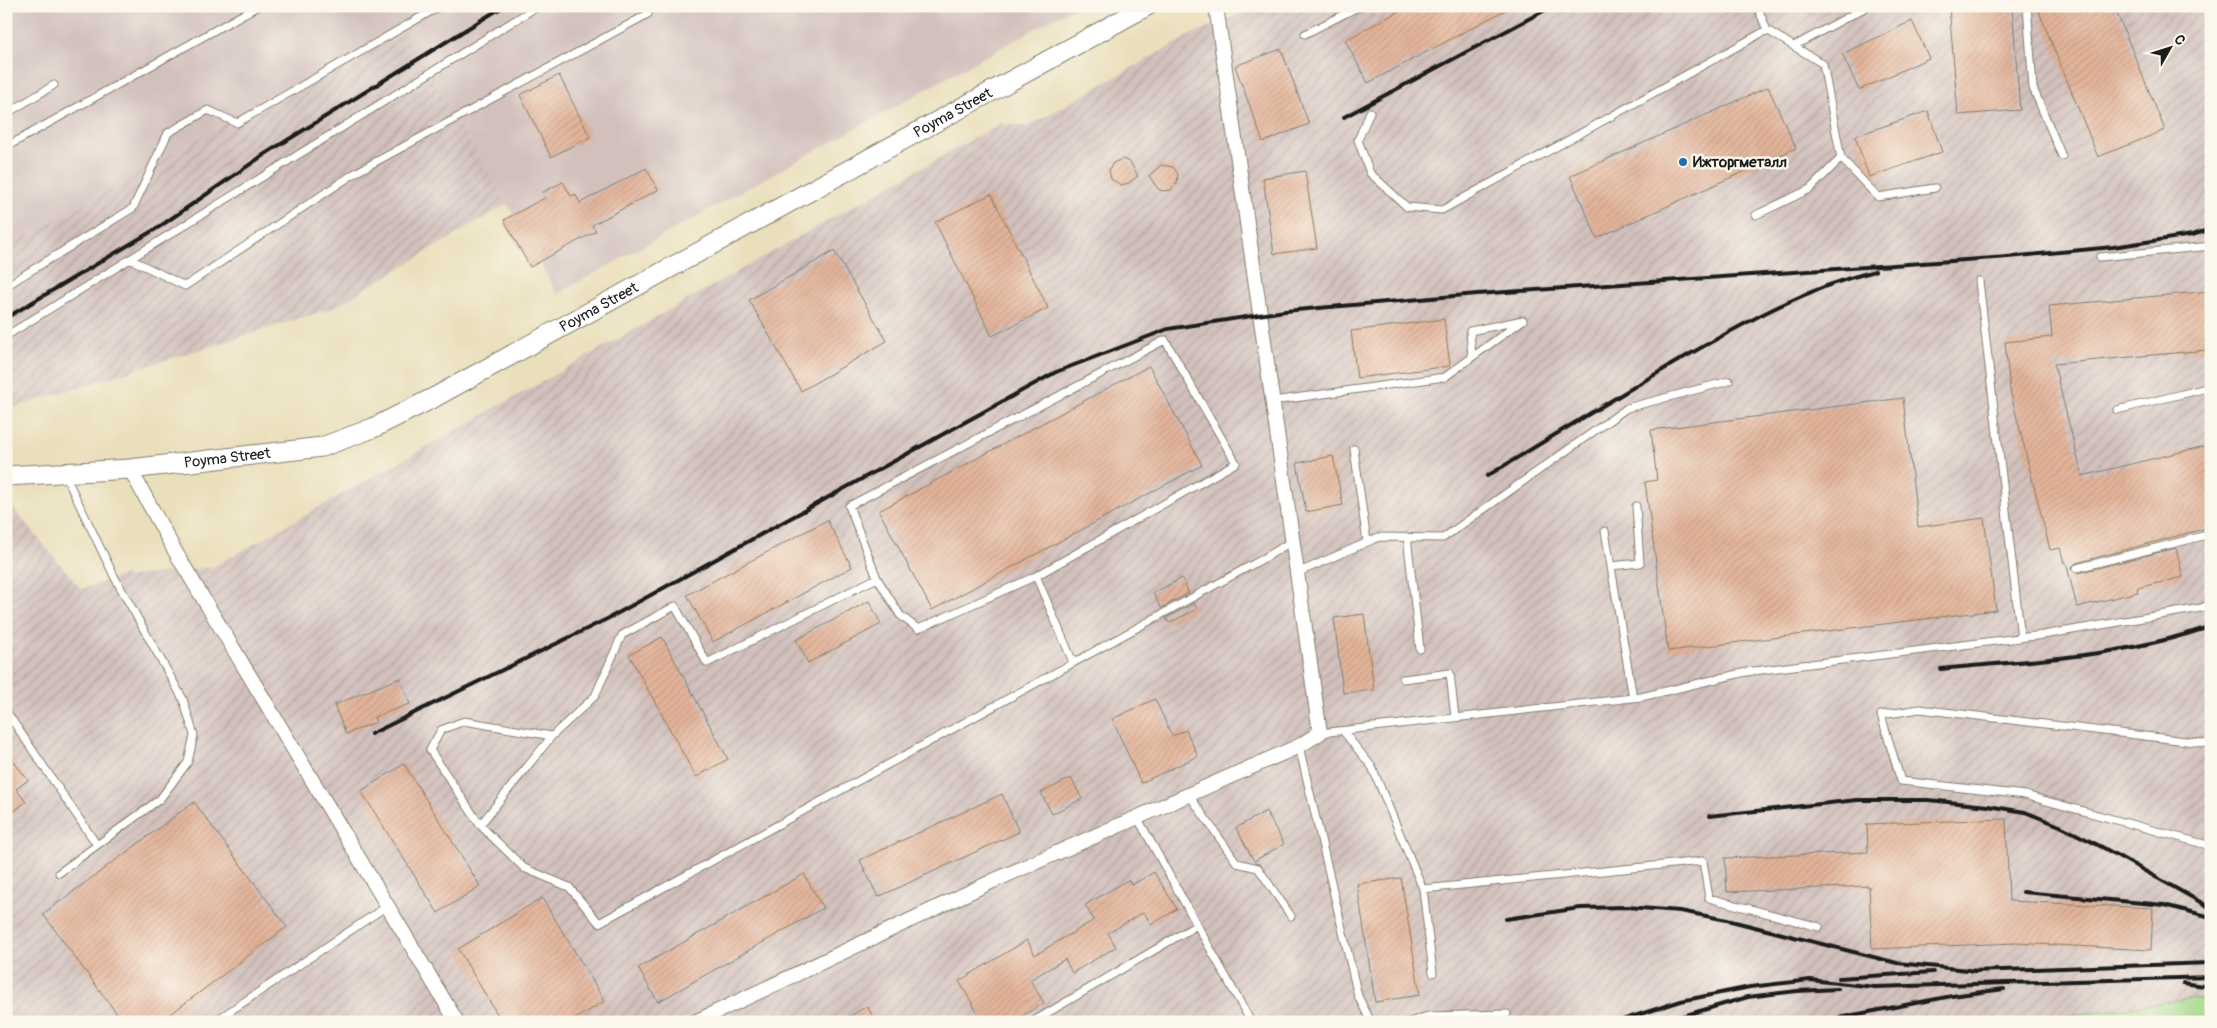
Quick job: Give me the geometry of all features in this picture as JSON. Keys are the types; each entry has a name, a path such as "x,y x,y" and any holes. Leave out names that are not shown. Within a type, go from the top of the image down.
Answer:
{"main road":[{"name":"Poyma Street","path":"6,476 130,469 322,447 373,428 435,397 1147,6"}],"street":[{"path":"695,1022 993,880 1299,746 1320,733 1216,6"},
{"path":"130,469 176,553 457,1022"}],"lane":[{"path":"6,147 258,6"},
{"path":"6,286 133,208 168,133 208,110 237,123 440,6"},
{"path":"6,336 538,6"},
{"path":"1305,34 1360,6"},
{"path":"1757,6 1767,30 1824,64 1841,158 1878,197 1935,188"},
{"path":"1794,46 1868,6"},
{"path":"2027,6 2033,88 2062,156"},
{"path":"130,259 185,286 356,174 648,14"},
{"path":"1370,112 1358,140 1370,172 1406,207 1442,210 1767,30"},
{"path":"6,114 54,85"},
{"path":"1756,215 1810,189 1841,158"},
{"path":"2100,256 2211,246"},
{"path":"1979,281 2021,638"},
{"path":"1273,401 1445,377 1523,320 1470,331 1472,357"},
{"path":"1164,340 1236,463 1036,576 918,629 900,615 877,578 849,506 1164,340"},
{"path":"1297,573 1379,537 1443,538 1627,408 1729,381"},
{"path":"2117,410 2211,387"},
{"path":"1354,449 1367,542"},
{"path":"59,873 160,799 188,762 194,735 183,699 115,578 64,472"},
{"path":"1611,566 1640,563 1636,506"},
{"path":"1605,531 1633,698"},
{"path":"2077,568 2211,534"},
{"path":"1407,537 1420,649"},
{"path":"552,736 464,722 441,730 430,750 480,825 524,868 568,887 599,923 1293,541"},
{"path":"1036,576 1073,662"},
{"path":"480,825 552,736 595,696 622,635 675,606 706,663 877,578"},
{"path":"1320,733 1633,698 1746,672 2021,638 2201,608 2211,604"},
{"path":"1403,679 1450,673 1455,718"},
{"path":"2211,744 1920,709 1881,715 1901,782 2025,795 2211,846"},
{"path":"6,711 97,845"},
{"path":"1343,731 1372,767 1423,889 1433,973"},
{"path":"1299,746 1358,996 1370,1022"},
{"path":"1189,794 1237,863 1258,868 1291,916"},
{"path":"1137,818 1251,1022"},
{"path":"1423,889 1703,861 1709,898 1819,927"},
{"path":"214,1022 387,906"},
{"path":"1032,1022 1197,925"},
{"path":"1409,1022 1428,1016 1507,1014"}],"shaded area":[{"path":"6,6 1076,6 557,294 507,204 401,24 6,247"},
{"path":"1252,6 2211,6 2211,1022 6,1022 6,502 9,503 81,589 125,575 127,577 213,567 1001,123 1027,127 1194,33 1234,17"},
{"path":"401,24 507,204 333,308 6,410 6,247"}],"green space":[{"path":"2194,998 2211,1002 2211,1022 2027,1022"}],"building":[{"path":"1409,6 1513,6 1368,83 1345,40"},
{"path":"1949,6 2012,6 2020,110 1958,115"},
{"path":"2053,6 2114,6 2165,130 2098,157 2039,12"},
{"path":"1912,21 1929,58 1859,90 1842,54"},
{"path":"1281,49 1309,124 1263,142 1235,66"},
{"path":"559,75 590,137 551,157 520,95"},
{"name":"Ижторгметалл","path":"1768,87 1796,148 1597,238 1570,176"},
{"path":"1928,111 1942,152 1869,177 1855,136"},
{"path":"1122,159 1130,162 1138,176 1129,183 1121,185 1111,179 1109,170 1113,163"},
{"path":"1161,165 1173,167 1178,174 1177,183 1171,190 1162,191 1158,189 1149,176"},
{"path":"646,168 658,190 592,225 596,231 530,267 504,220 546,197 543,192 563,182 571,196 575,194 580,203"},
{"path":"1305,171 1317,248 1274,254 1263,178"},
{"path":"991,194 1048,308 992,336 935,222"},
{"path":"834,251 887,341 801,391 749,300"},
{"path":"2211,291 2211,336 2206,336 2207,350 2054,364 2082,476 2209,445 2211,452 2211,510 2207,511 2211,527 2076,563 2072,567 2074,572 2078,573 2176,548 2183,577 2137,588 2138,592 2077,607 2066,562 2064,563 2060,548 2050,550 2010,390 2005,342 2052,337 2049,306"},
{"path":"1444,319 1450,366 1357,378 1351,331"},
{"path":"1149,366 1202,465 932,610 879,511"},
{"path":"1903,398 1918,527 1984,518 1996,610 1668,651 1645,482 1657,480 1651,430"},
{"path":"1333,456 1343,505 1306,512 1297,463"},
{"path":"827,520 852,567 713,642 687,595"},
{"path":"1182,578 1189,593 1161,608 1153,593"},
{"path":"869,601 881,624 808,663 796,640"},
{"path":"1194,603 1197,609 1169,623 1166,618"},
{"path":"1364,614 1374,690 1343,693 1334,618"},
{"path":"662,637 728,759 696,777 629,655"},
{"path":"400,678 410,704 374,717 376,722 346,734 334,705"},
{"path":"1155,699 1172,736 1186,730 1198,756 1141,783 1112,719"},
{"path":"6,752 28,780 16,789 26,802 6,817"},
{"path":"404,764 480,886 438,913 361,791"},
{"path":"1071,778 1082,799 1052,814 1041,793"},
{"path":"1002,794 1019,832 878,897 860,860"},
{"path":"194,802 287,927 160,1022 123,1022 43,914"},
{"path":"1266,811 1284,844 1254,861 1236,828"},
{"path":"2006,819 2009,901 2153,908 2151,950 2016,943 1872,949 1869,886 1727,892 1725,858 1868,852 1867,824"},
{"path":"1154,872 1177,909 1151,925 1144,912 1108,933 1116,947 1072,973 1065,959 1030,980 1044,1003 1012,1022 983,1022 959,981 1027,940 1035,955 1094,920 1085,905 1128,880 1132,885"},
{"path":"804,874 823,908 658,1002 638,968"},
{"path":"1401,878 1420,995 1375,1002 1357,884"},
{"path":"542,898 605,1001 570,1022 502,1022 458,949"},
{"path":"867,1006 876,1022 840,1022"}],"railway":[{"path":"6,318 159,227 265,154 504,6"},
{"path":"1344,117 1553,6"},
{"path":"371,734 609,618 1056,372 1168,329 1285,311 1477,294 2008,257 2113,247 2192,235 2211,229"},
{"path":"1487,476 1676,362 1772,309 1822,288 1875,271"},
{"path":"1941,669 2044,660 2112,651 2145,645 2211,626"},
{"path":"1709,816 1857,800 1928,800 2025,812 2060,826 2102,847 2211,908"},
{"path":"2023,892 2164,905 2211,917"},
{"path":"1506,919 1580,908 1627,907 1680,911 1727,920 1897,963 1978,971"},
{"path":"1971,971 2211,963"},
{"path":"1839,978 1933,972"},
{"path":"1616,1022 1681,1001 1750,987 1810,980 1875,987 2211,977"},
{"path":"2183,983 2211,987"},
{"path":"1662,1022 1748,997 1797,991 1838,989"},
{"path":"1817,1022 1952,996 2004,989"}],"place":[{"name":"Ижторгметалл","path":"1683,162"}]}
